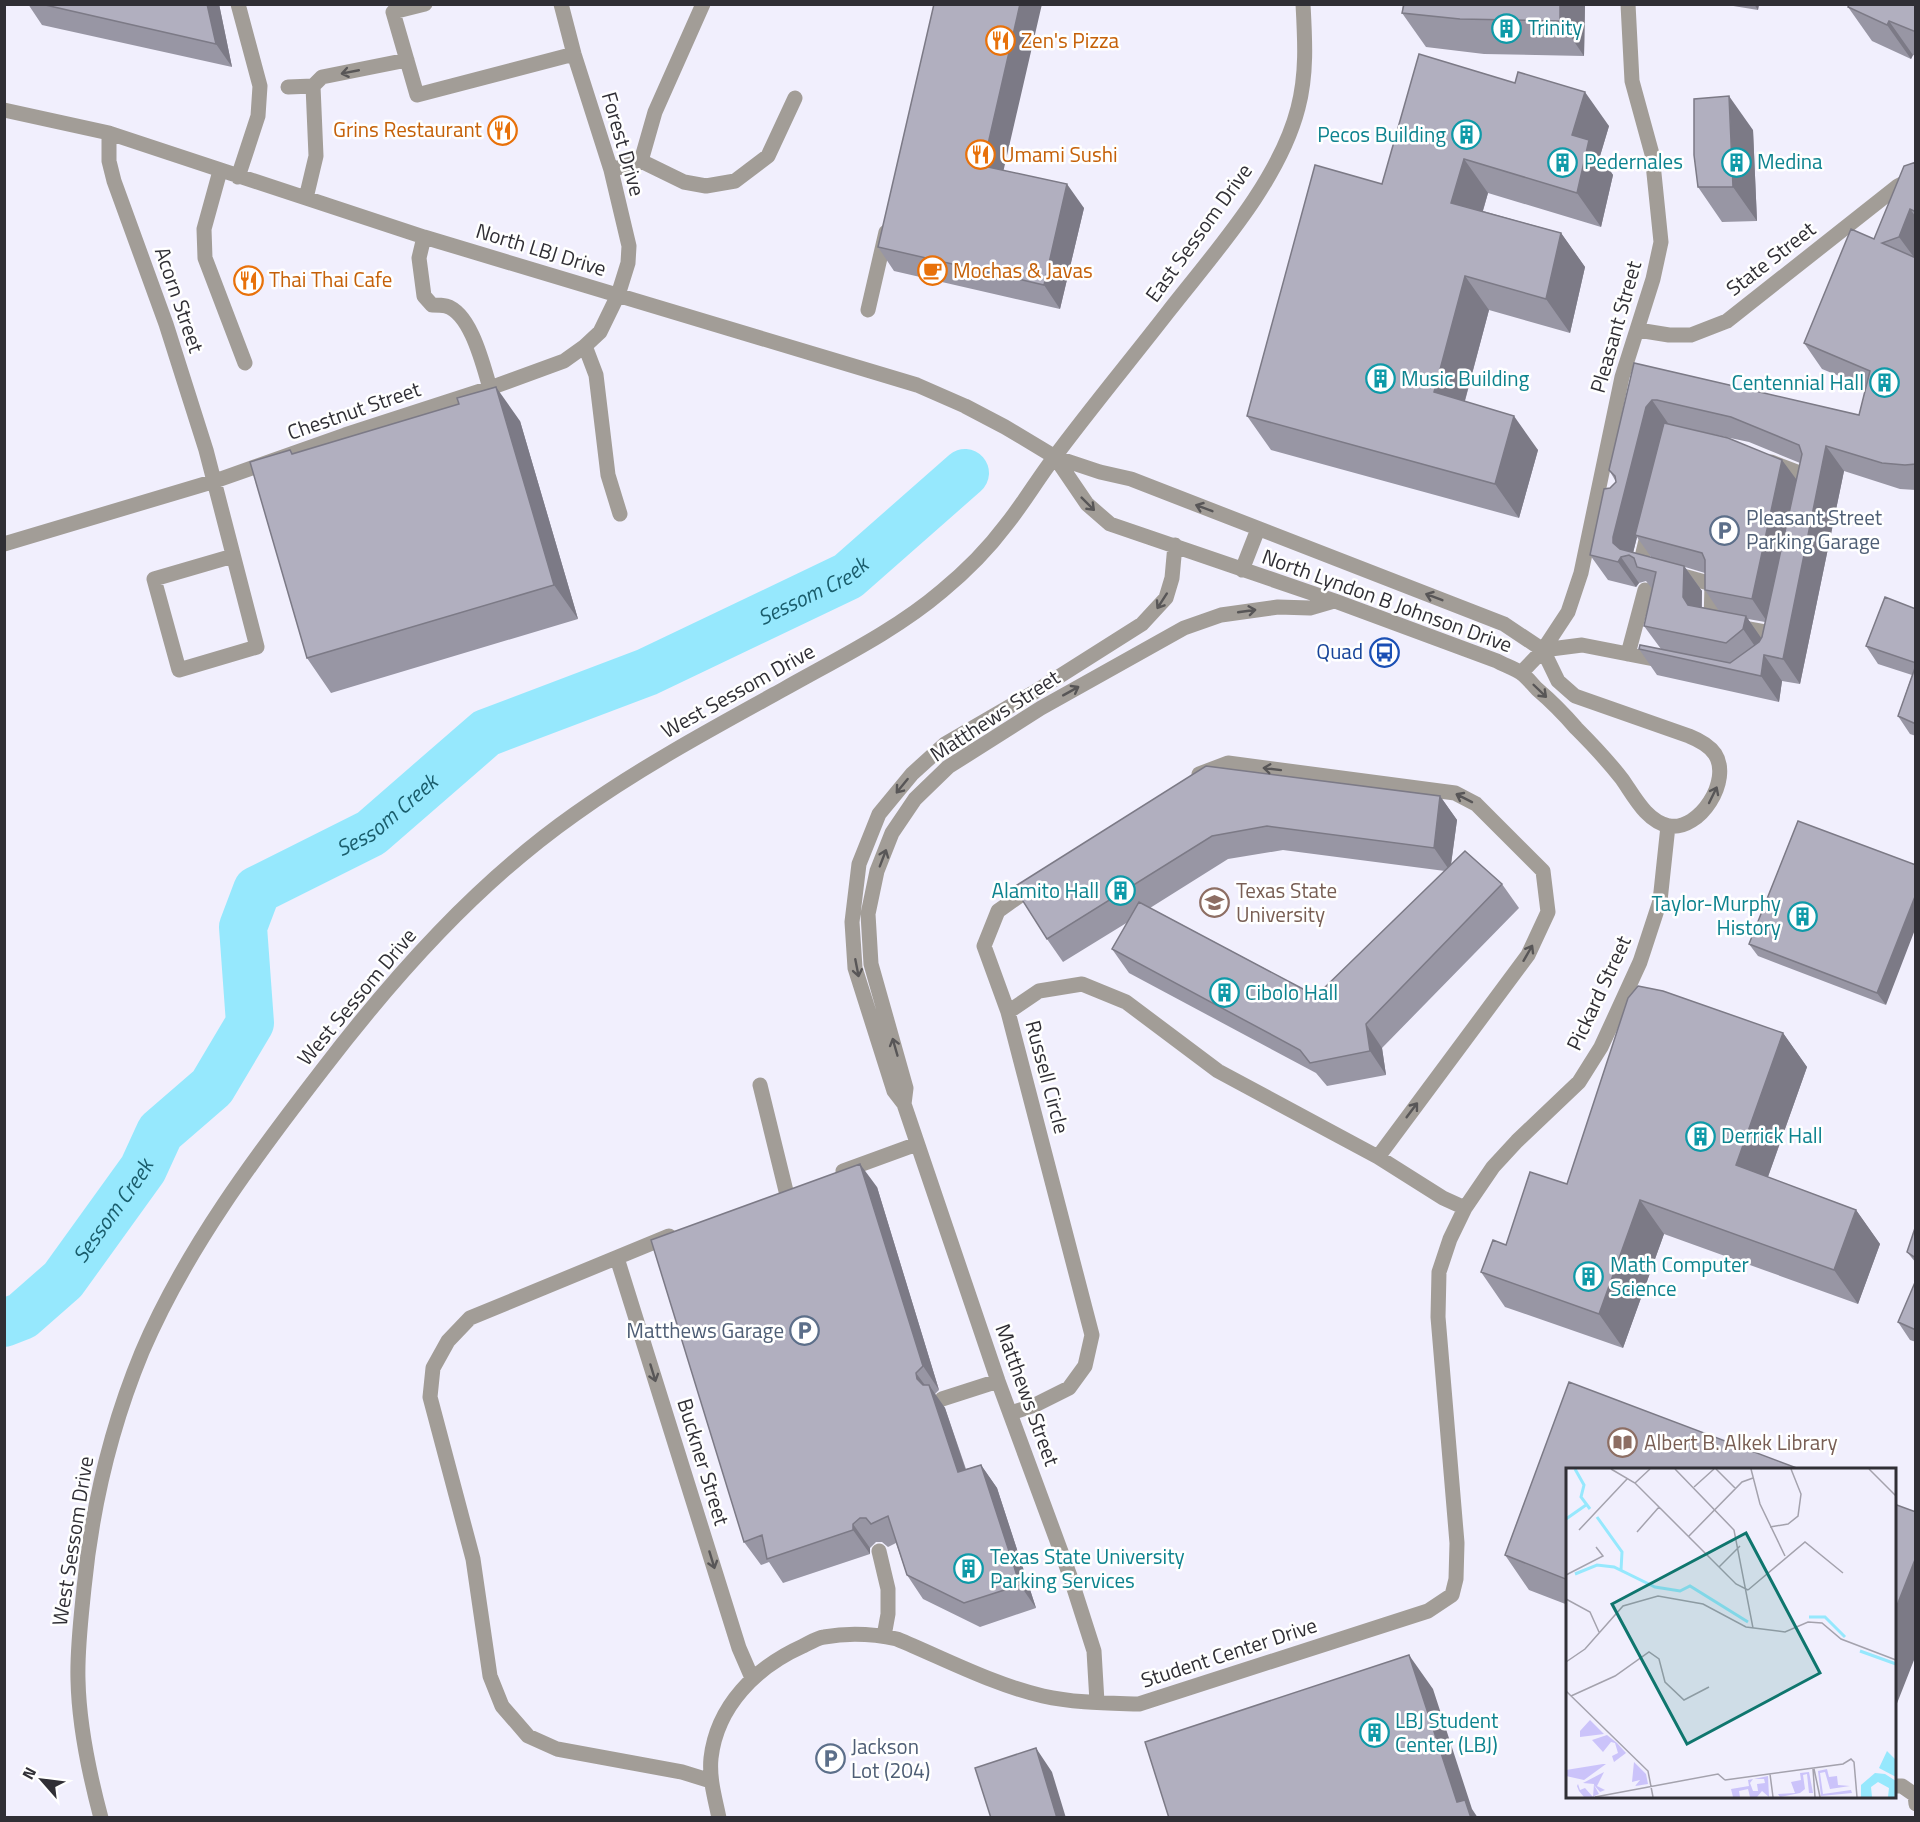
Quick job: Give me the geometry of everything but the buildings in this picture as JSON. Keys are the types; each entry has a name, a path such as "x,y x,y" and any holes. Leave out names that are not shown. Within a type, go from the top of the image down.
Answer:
{"street":[{"path":"238,4 260,86 258,116 238,177"},
{"path":"425,4 388,8 417,96 574,54"},
{"name":"Forest Drive","path":"561,4 574,54 611,170 628,246 628,263 618,295"},
{"path":"641,161 655,112 703,4"},
{"name":"East Sessom Drive","path":"1055,457 1238,222 1275,165 1298,111 1305,51 1303,4"},
{"name":"Pleasant Street","path":"1521,673 1543,650 1568,612 1581,573 1622,377 1653,279 1660,242 1652,154 1632,81 1628,4"},
{"path":"288,87 313,86 322,77 407,60"},
{"path":"306,198 316,156 313,86"},
{"path":"611,170 641,161 684,182 706,186 735,181 768,156 795,98"},
{"name":"North LBJ Drive","path":"4,110 109,134 424,237 917,385 965,406 1055,457"},
{"name":"Acorn Street","path":"109,134 109,161 114,181 166,324 215,481 257,647 178,670 154,579 233,556"},
{"path":"220,171 204,229 205,258 245,363"},
{"name":"State Street","path":"1638,330 1669,335 1691,335 1727,321 1898,186 1916,177"},
{"path":"868,310 889,218"},
{"path":"424,237 419,258 424,296 432,305 446,306 458,312 468,325 490,388"},
{"name":"Chestnut Street","path":"4,544 215,481 564,361 600,332 618,295"},
{"path":"585,346 596,375 608,475 620,514"},
{"path":"1758,456 1810,477 1806,499"},
{"name":"North Lyndon B Johnson Drive","path":"1055,457 1100,472 1131,479 1504,624 1543,650 1558,681 1575,696 1704,742 1715,754 1718,762 1720,775 1715,794 1706,808 1693,820 1681,826 1668,826 1651,817 1636,802 1621,779 1576,727 1521,673 1497,661 1335,601 1110,524 1087,504 1055,457"},
{"name":"West Sessom Drive","path":"101,1818 81,1725 78,1678 86,1568 97,1497 107,1454 143,1351 172,1291 240,1180 358,1024 406,966 514,861 571,817 694,738 907,618 940,593 966,569 1005,527 1055,457"},
{"path":"1596,500 1614,503"},
{"path":"1653,511 1640,565 1712,584 1711,622 1777,628 1772,652"},
{"path":"1242,570 1258,529"},
{"name":"Matthews Street","path":"1097,1702 1094,1651 1070,1576 998,1381 904,1104 894,1091 855,968 852,922 859,864 879,814 912,774 945,744 1033,693 1142,624 1166,598 1172,578 1175,545"},
{"path":"1628,654 1645,590"},
{"name":"Matthews Street","path":"904,1104 906,1088 871,964 868,914 878,871 892,833 915,799 948,767 1041,708 1184,628 1221,615 1278,607 1310,608 1335,601"},
{"path":"1543,650 1582,645 1682,665"},
{"path":"1189,778 1228,763 1455,793 1476,804 1543,871 1548,912 1528,955 1378,1157"},
{"name":"Pickard Street","path":"1439,1272 1450,1239 1465,1208 1492,1167 1579,1082 1602,1047 1640,962 1659,901 1668,826"},
{"path":"1008,1012 984,946 998,911 1046,878"},
{"name":"Russell Circle","path":"1011,1413 1035,1405 1069,1388 1084,1366 1092,1335 1008,1012 1039,991 1082,984 1126,1002 1218,1071 1378,1157 1443,1198 1465,1208"},
{"path":"760,1085 786,1192"},
{"path":"830,1176 917,1144"},
{"path":"687,1229 470,1318 448,1341 434,1368 430,1397 473,1559 490,1676 502,1706 528,1736 557,1749 682,1772 711,1781"},
{"name":"Buckner Street","path":"617,1257 739,1648 752,1678"},
{"name":"Student Center Drive","path":"718,1818 711,1781 711,1758 716,1737 729,1706 752,1678 789,1652 822,1637 884,1636 897,1639 996,1682 1044,1696 1139,1704 1428,1611 1452,1595 1456,1580 1457,1543 1438,1317 1439,1272"},
{"path":"942,1399 998,1381"},
{"path":"879,1551 888,1589 888,1614 884,1636"},
{"path":"1896,1786 1902,1786 1915,1795 1916,1804"}],"waterway":[{"name":"Sessom Creek","path":"4,1323 22,1316 63,1280 143,1169 160,1132 212,1087 250,1023 243,927 257,890 371,833 486,733 647,672 848,576 965,473"}],"place":[{"name":"Trinity","path":"1507,28"},
{"name":"Zen's Pizza","path":"1000,41"},
{"name":"Grins Restaurant","path":"503,130"},
{"name":"Pecos Building","path":"1467,135"},
{"name":"Umami Sushi","path":"980,155"},
{"name":"Pedernales","path":"1563,162"},
{"name":"Medina","path":"1736,162"},
{"name":"Mochas & Javas","path":"932,271"},
{"name":"Thai Thai Cafe","path":"248,280"},
{"name":"Music Building","path":"1380,379"},
{"name":"Centennial Hall","path":"1885,383"},
{"name":"Pleasant Street Parking Garage","path":"1725,530"},
{"name":"Quad","path":"1384,652"},
{"name":"Alamito Hall","path":"1120,891"},
{"name":"Texas State University","path":"1215,903"},
{"name":"Taylor-Murphy History","path":"1802,916"},
{"name":"Cibolo Hall","path":"1224,993"},
{"name":"Derrick Hall","path":"1700,1136"},
{"name":"Math Computer Science","path":"1589,1277"},
{"name":"Matthews Garage","path":"805,1331"},
{"name":"Albert B. Alkek Library","path":"1623,1443"},
{"name":"Texas State University Parking Services","path":"969,1569"},
{"name":"LBJ Student Center (LBJ)","path":"1374,1733"},
{"name":"Jackson Lot (204)","path":"830,1759"}]}
